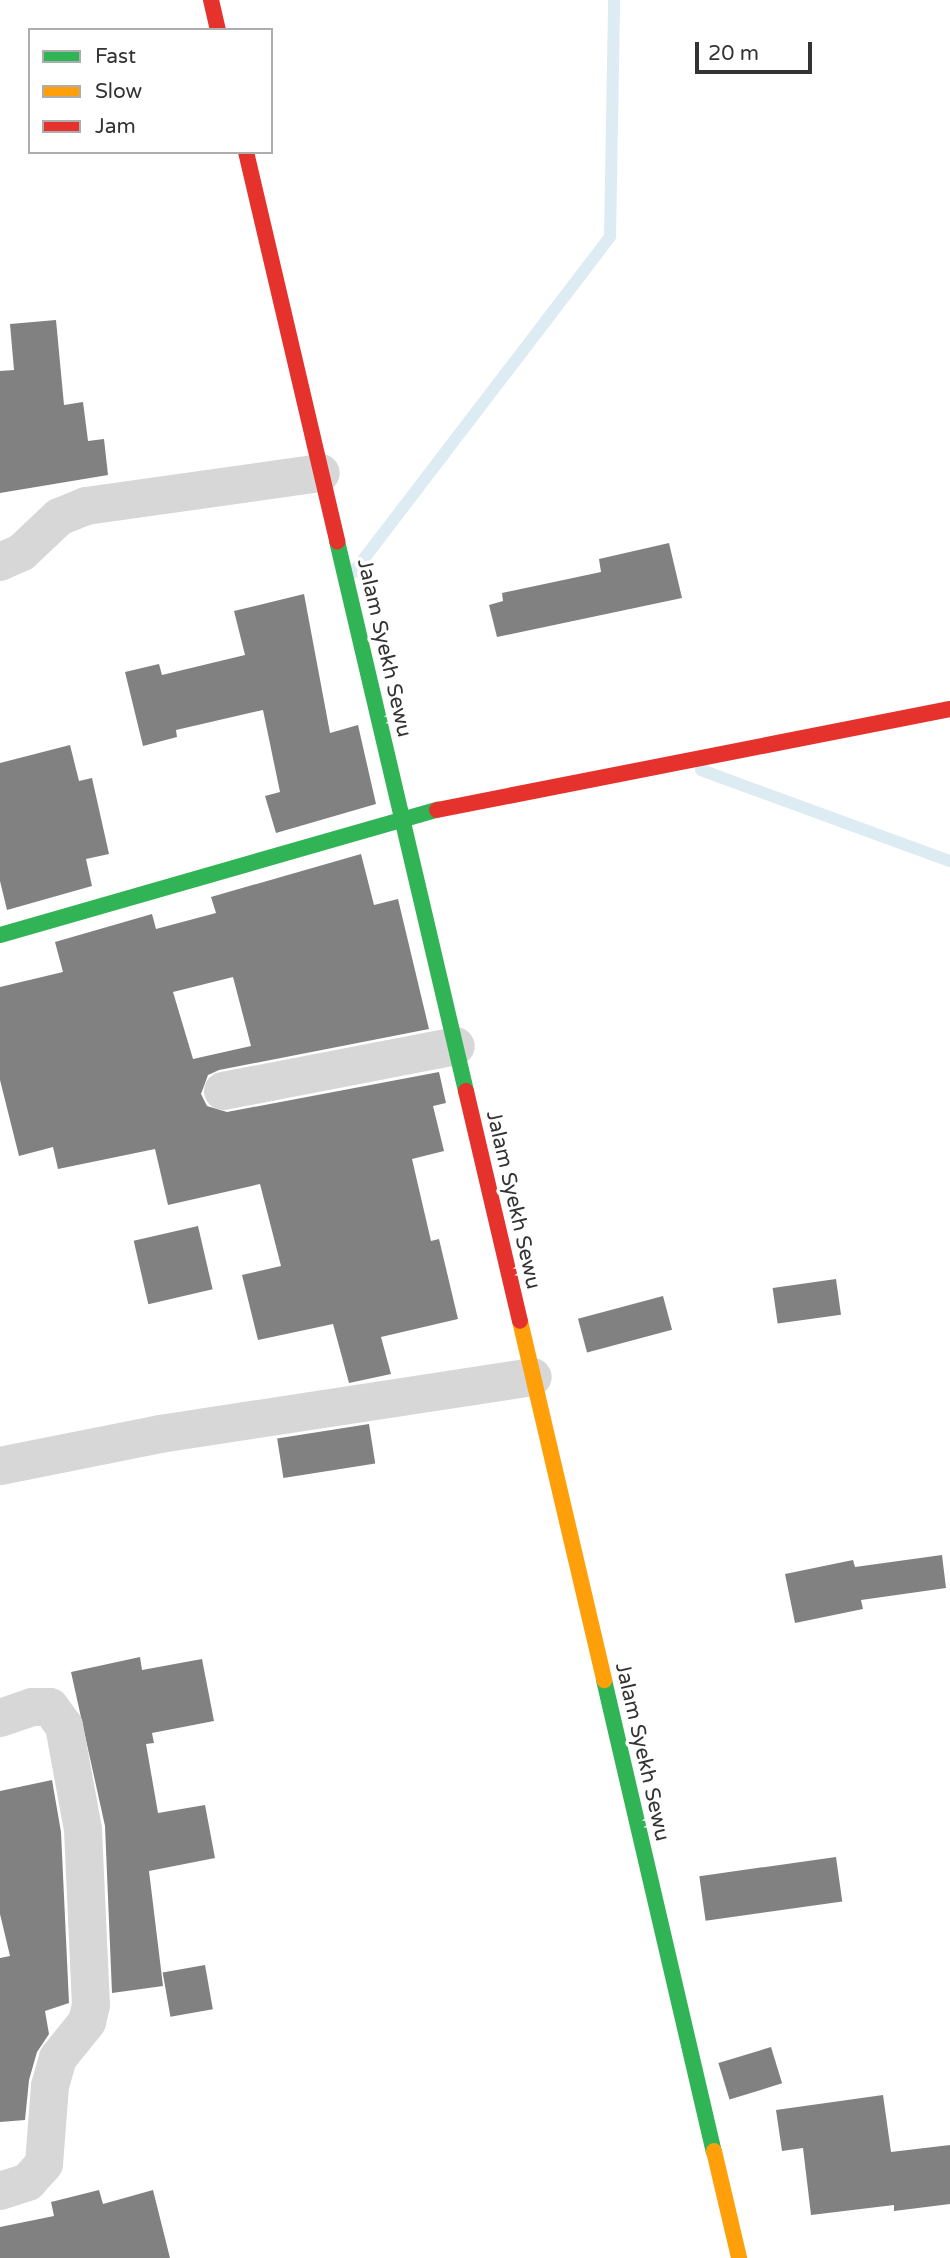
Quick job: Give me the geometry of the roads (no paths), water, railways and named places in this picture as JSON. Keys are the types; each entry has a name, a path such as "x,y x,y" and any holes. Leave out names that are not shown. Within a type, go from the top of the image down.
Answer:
{"street":[{"path":"211,0 218,28"},
{"name":"Jalam Syekh Sewu","path":"246,154 406,819 456,1046 739,2258"},
{"path":"0,562 22,552 59,517 86,506 321,473"},
{"path":"0,935 432,811 950,709"},
{"path":"223,1091 456,1046"},
{"path":"0,1466 160,1434 533,1377"},
{"path":"0,1718 32,1707 50,1707 64,1726 83,1830 91,2005 87,2022 58,2058 50,2086 44,2164 28,2182 0,2191"}],"waterway":[{"path":"353,573 610,237 614,0"},
{"path":"701,770 950,861"}]}
